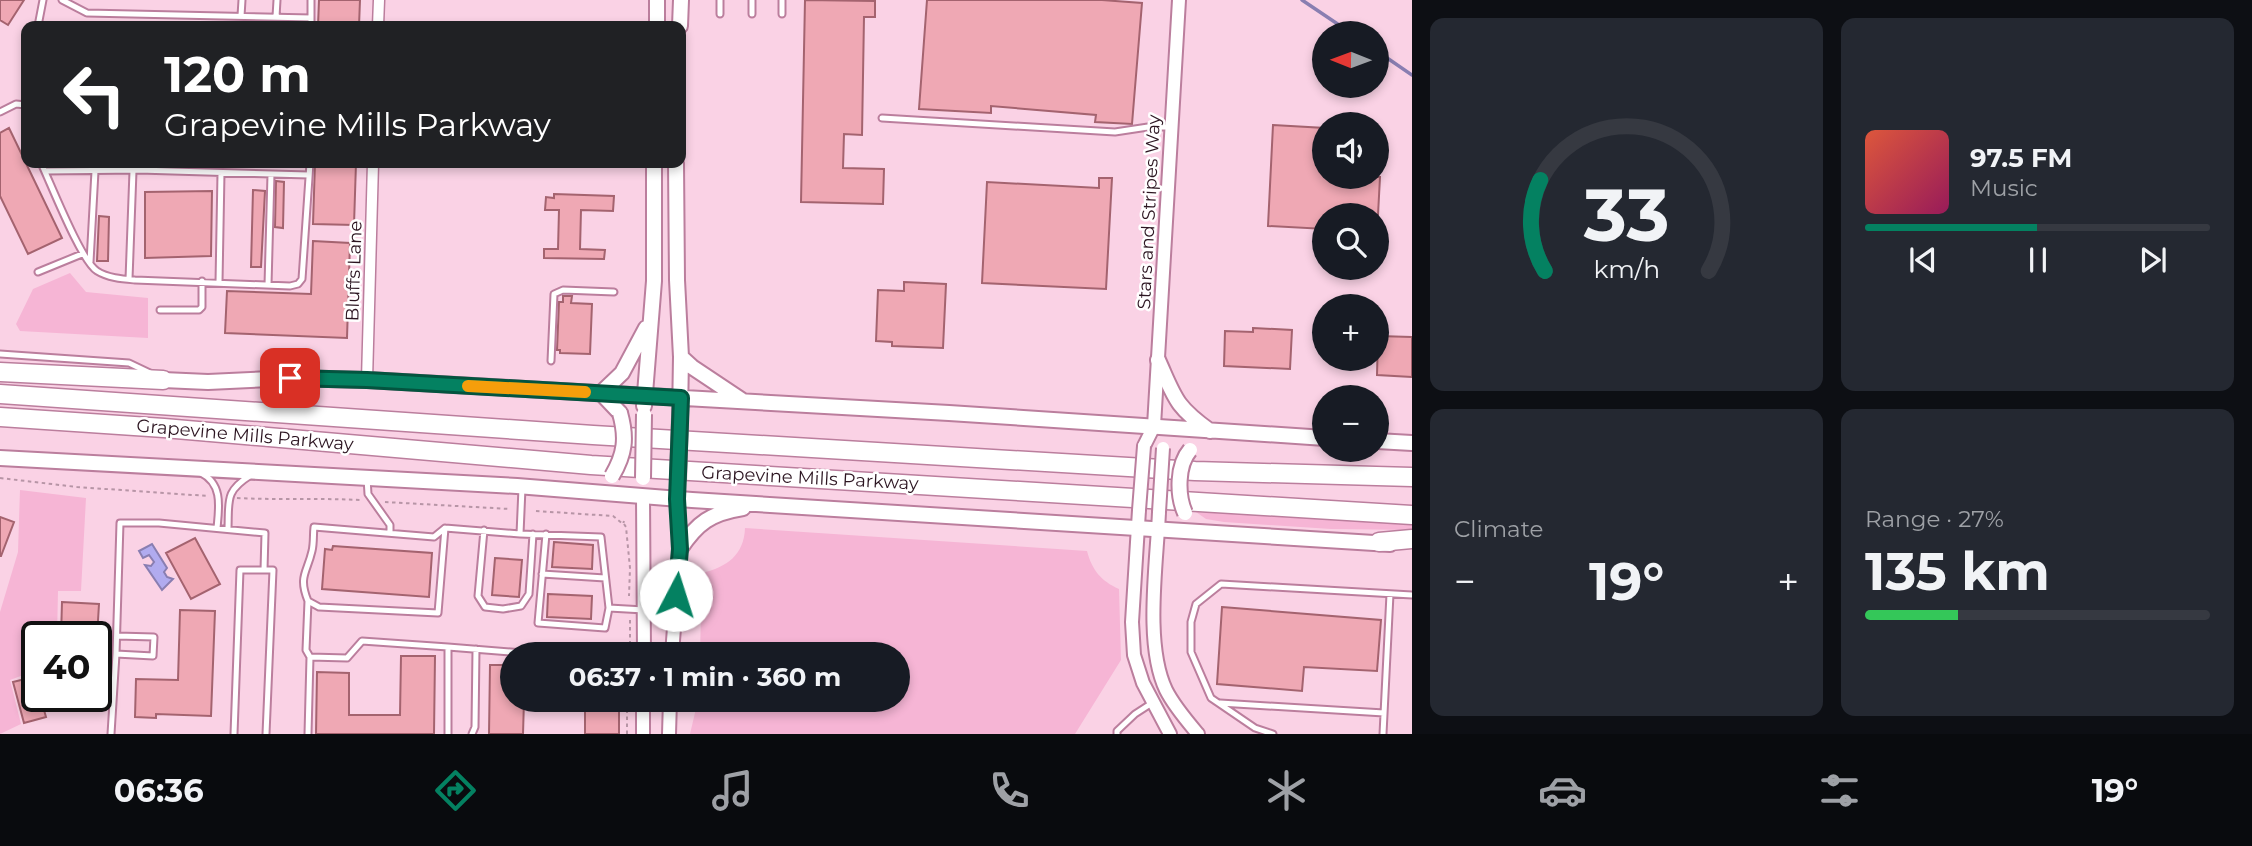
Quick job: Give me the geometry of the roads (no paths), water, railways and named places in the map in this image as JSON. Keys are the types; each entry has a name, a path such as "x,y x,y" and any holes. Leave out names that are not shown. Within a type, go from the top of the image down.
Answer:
{"highway":[{"path":"0,372 163,380"},
{"name":"Grapevine Mills Parkway","path":"0,394 579,434 1195,471 1412,477"},
{"name":"Grapevine Mills Parkway","path":"0,417 164,428 591,465 1412,515"},
{"path":"1379,542 1412,539"}],"main road":[{"path":"657,0 657,21"},
{"path":"680,21 681,0"},
{"path":"643,496 644,397 653,281 654,168"},
{"path":"676,168 681,358 677,499"},
{"path":"601,393 622,373 651,317"},
{"path":"681,358 744,402"},
{"path":"1158,360 1177,403 1186,414 1212,432"},
{"path":"163,380 367,380 1312,437"},
{"path":"587,491 612,476 623,458 624,427 620,413 601,393"},
{"path":"1199,532 1185,513 1180,497 1182,463 1190,450 1212,432"},
{"path":"1389,442 1412,443"},
{"name":"Grapevine Mills Parkway","path":"0,458 587,491 769,505 1379,542 1412,547"},
{"path":"680,549 693,529 707,519 732,510 769,505"}],"street":[{"path":"378,21 379,0"},
{"name":"Stars and Stripes Way","path":"1170,734 1152,703 1134,655 1132,622 1144,446 1154,426 1179,0"},
{"name":"Bluffs Lane","path":"367,380 373,168"},
{"name":"Stars and Stripes Way","path":"1154,426 1163,448 1154,619 1156,656 1166,690 1198,734"},
{"path":"643,496 643,642"},
{"path":"673,642 680,549 677,499"},
{"path":"643,712 643,734"},
{"path":"669,734 670,712"}],"lane":[{"path":"39,21 43,0"},
{"path":"62,0 87,13 311,18 311,0"},
{"path":"241,16 242,0"},
{"path":"276,0 276,17"},
{"path":"720,0 720,14"},
{"path":"752,0 752,14"},
{"path":"782,0 782,14"},
{"path":"0,112 16,104 21,104"},
{"path":"882,118 1115,132 1171,127"},
{"path":"44,168 82,254 96,271 129,279 268,285 298,285 302,279 310,168"},
{"path":"45,171 133,170 309,175"},
{"path":"129,279 133,170"},
{"path":"90,262 95,171"},
{"path":"219,282 221,173"},
{"path":"268,285 271,174"},
{"path":"38,272 82,254"},
{"path":"160,310 200,310 202,281"},
{"path":"551,361 554,294 563,290 614,292"},
{"path":"0,354 129,363 163,380"},
{"path":"189,467 210,477 218,492 217,527"},
{"path":"228,528 231,492 236,484 257,472"},
{"path":"367,478 368,494 390,525 390,533"},
{"path":"520,534 523,487"},
{"path":"111,734 120,523 217,527 265,533 264,570"},
{"path":"308,734 310,657 306,650 308,601 303,589 304,568 312,552 314,527 434,537 445,528 601,537 609,608 605,628 538,623 546,534"},
{"path":"308,601 319,607 438,613 445,528"},
{"path":"484,530 478,596 485,607 503,609 521,606 529,594 533,534"},
{"path":"234,734 240,570 273,570 266,734"},
{"path":"542,574 605,578"},
{"path":"1273,734 1255,728 1211,698 1191,652 1191,622 1196,604 1221,584 1412,595"},
{"path":"1383,734 1390,594"},
{"path":"609,608 644,610"},
{"path":"116,654 152,656 154,637 117,636"},
{"path":"310,657 347,657 362,641 500,651"},
{"path":"447,734 448,647"},
{"path":"472,734 475,727 476,649"},
{"path":"1116,734 1135,714 1152,703"},
{"path":"1218,703 1384,713"}],"waterway":[{"path":"1302,0 1333,21"},
{"path":"1390,60 1412,75"}]}
